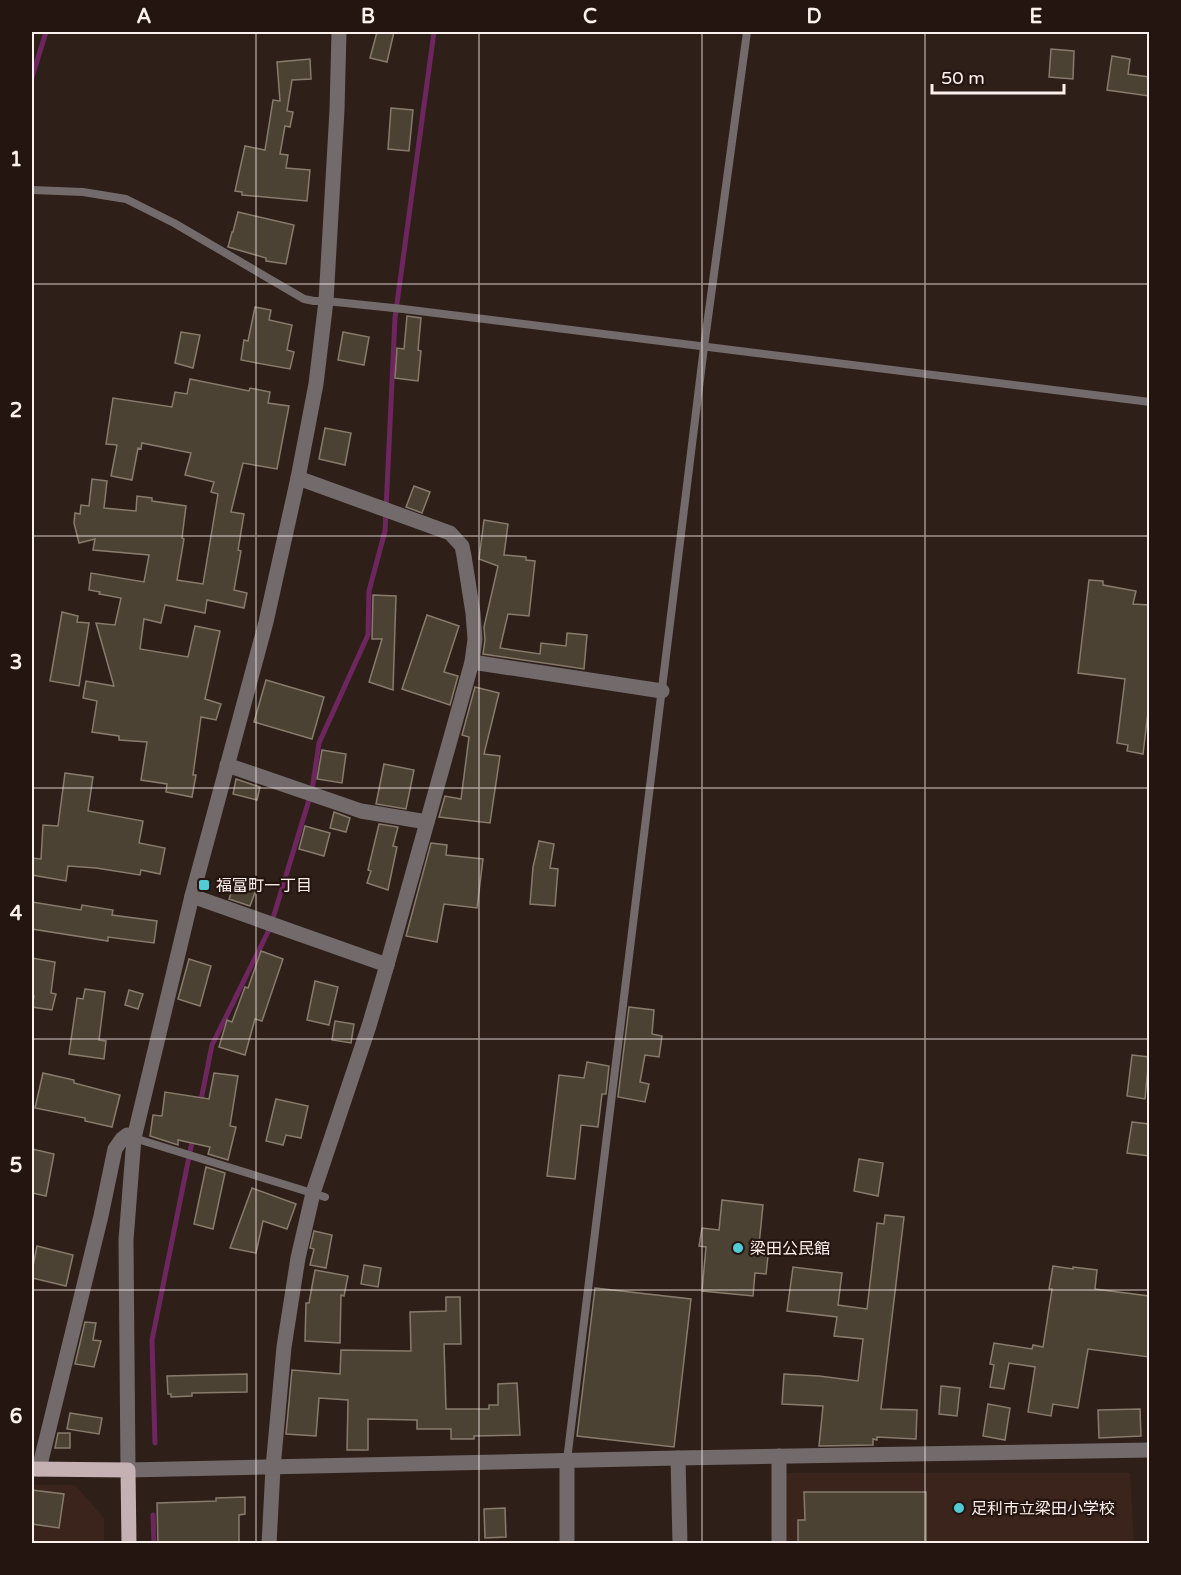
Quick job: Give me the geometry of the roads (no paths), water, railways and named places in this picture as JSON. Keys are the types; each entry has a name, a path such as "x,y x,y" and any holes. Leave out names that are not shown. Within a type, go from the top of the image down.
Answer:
{"main road":[{"path":"35,1469 128,1470 129,1544"}],"street":[{"path":"339,32 326,301 316,384 266,622 192,896 134,1138 126,1240 128,1470 1149,1450"},
{"path":"269,1544 284,1347 298,1258 319,1195 428,822 472,662 475,639 462,546 450,533 298,478"},
{"path":"472,662 662,692"},
{"path":"227,765 361,811 428,822"},
{"path":"192,896 387,965"},
{"path":"35,1469 101,1216 115,1149 127,1135 134,1138"},
{"path":"779,1456 779,1544"},
{"path":"678,1458 680,1544"},
{"path":"567,1460 567,1544"}],"lane":[{"path":"567,1460 704,347 747,32"},
{"path":"32,190 83,192 126,199 174,223 304,299 314,301 403,309 1149,402"},
{"path":"134,1138 319,1195"}],"waterway":[{"path":"32,77 46,32"},
{"path":"200,1105 212,1045 270,928 312,790 319,743 368,635 369,591 385,531 395,318 434,32"},
{"path":"155,1443 152,1340 193,1137"},
{"path":"153,1515 154,1544"}],"place":[{"name":"福富町一丁目","path":"204,885"},
{"name":"梁田公民館","path":"738,1248"},
{"name":"足利市立梁田小学校","path":"959,1508"}]}
